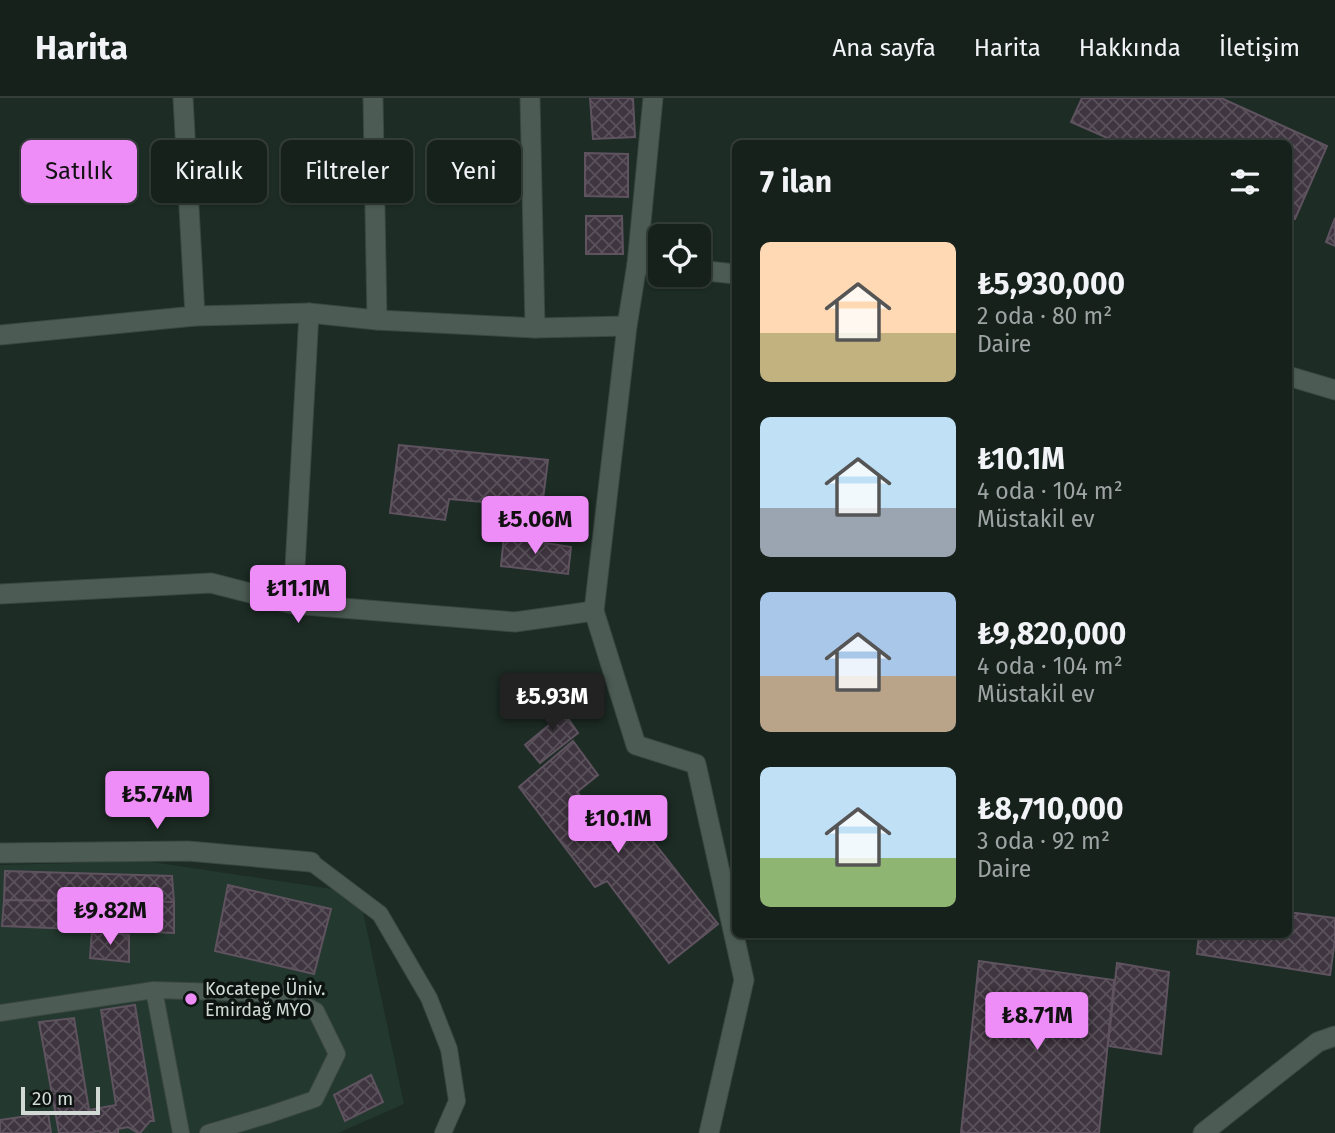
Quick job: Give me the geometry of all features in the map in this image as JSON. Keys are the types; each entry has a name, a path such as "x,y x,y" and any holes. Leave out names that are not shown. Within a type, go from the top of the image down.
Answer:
{"street":[{"path":"183,98 195,316"},
{"path":"373,98 377,320"},
{"path":"530,98 535,328"},
{"path":"653,98 637,264 627,326 594,611 636,745 696,764 732,926"},
{"path":"637,264 648,265"},
{"path":"711,271 732,274"},
{"path":"293,604 309,313"},
{"path":"0,335 195,316 309,313 377,320 535,328 627,326"},
{"path":"1292,377 1335,390"},
{"path":"0,594 211,583 293,604 515,622 594,611"},
{"path":"0,853 188,851 311,862"},
{"path":"709,1133 744,980 735,938"},
{"path":"1203,1133 1318,1042 1335,1036"}],"lane":[{"path":"311,862 380,914 429,998 449,1049 457,1101 443,1133"},
{"path":"154,990 181,1133"},
{"path":"0,1013 154,990 285,994 316,1011 337,1054 315,1099 208,1133"}],"shaded area":[{"name":"Kocatepe Üniv. Emirdağ MYO","path":"145,861 359,893 404,1104 338,1133 0,1133 0,865"}],"building":[{"path":"590,98 633,98 635,137 593,139"},
{"path":"1082,98 1221,98 1327,146 1295,219 1292,218 1292,140 1112,140 1071,122"},
{"path":"585,153 628,154 628,197 585,196"},
{"path":"586,216 622,216 623,254 586,254"},
{"path":"1335,218 1335,246 1326,242"},
{"path":"399,445 548,460 542,507 449,499 445,520 390,513"},
{"path":"504,536 571,547 568,574 501,566"},
{"path":"553,696 578,733 540,763 525,745 555,720 545,704"},
{"path":"573,741 598,775 577,792 604,825 626,807 718,924 669,963 607,881 595,887 519,787"},
{"path":"5,871 172,876 174,902 4,900"},
{"path":"228,885 331,909 314,974 215,951"},
{"path":"4,900 174,902 174,933 2,926"},
{"path":"1292,913 1335,918 1330,975 1197,954 1199,938 1292,938"},
{"path":"92,931 129,935 129,962 90,958"},
{"path":"979,961 1114,980 1099,1133 961,1133"},
{"path":"1117,963 1169,972 1161,1054 1108,1046"},
{"path":"135,1005 154,1121 150,1121 140,1133 128,1127 118,1129 118,1133 59,1133 39,1022 74,1018 89,1110 116,1105 101,1010"},
{"path":"371,1075 383,1102 345,1121 334,1095"},
{"path":"48,1113 51,1133 0,1133 0,1120"}],"place":[{"name":"Kocatepe Üniv. Emirdağ MYO","path":"191,999"}]}
